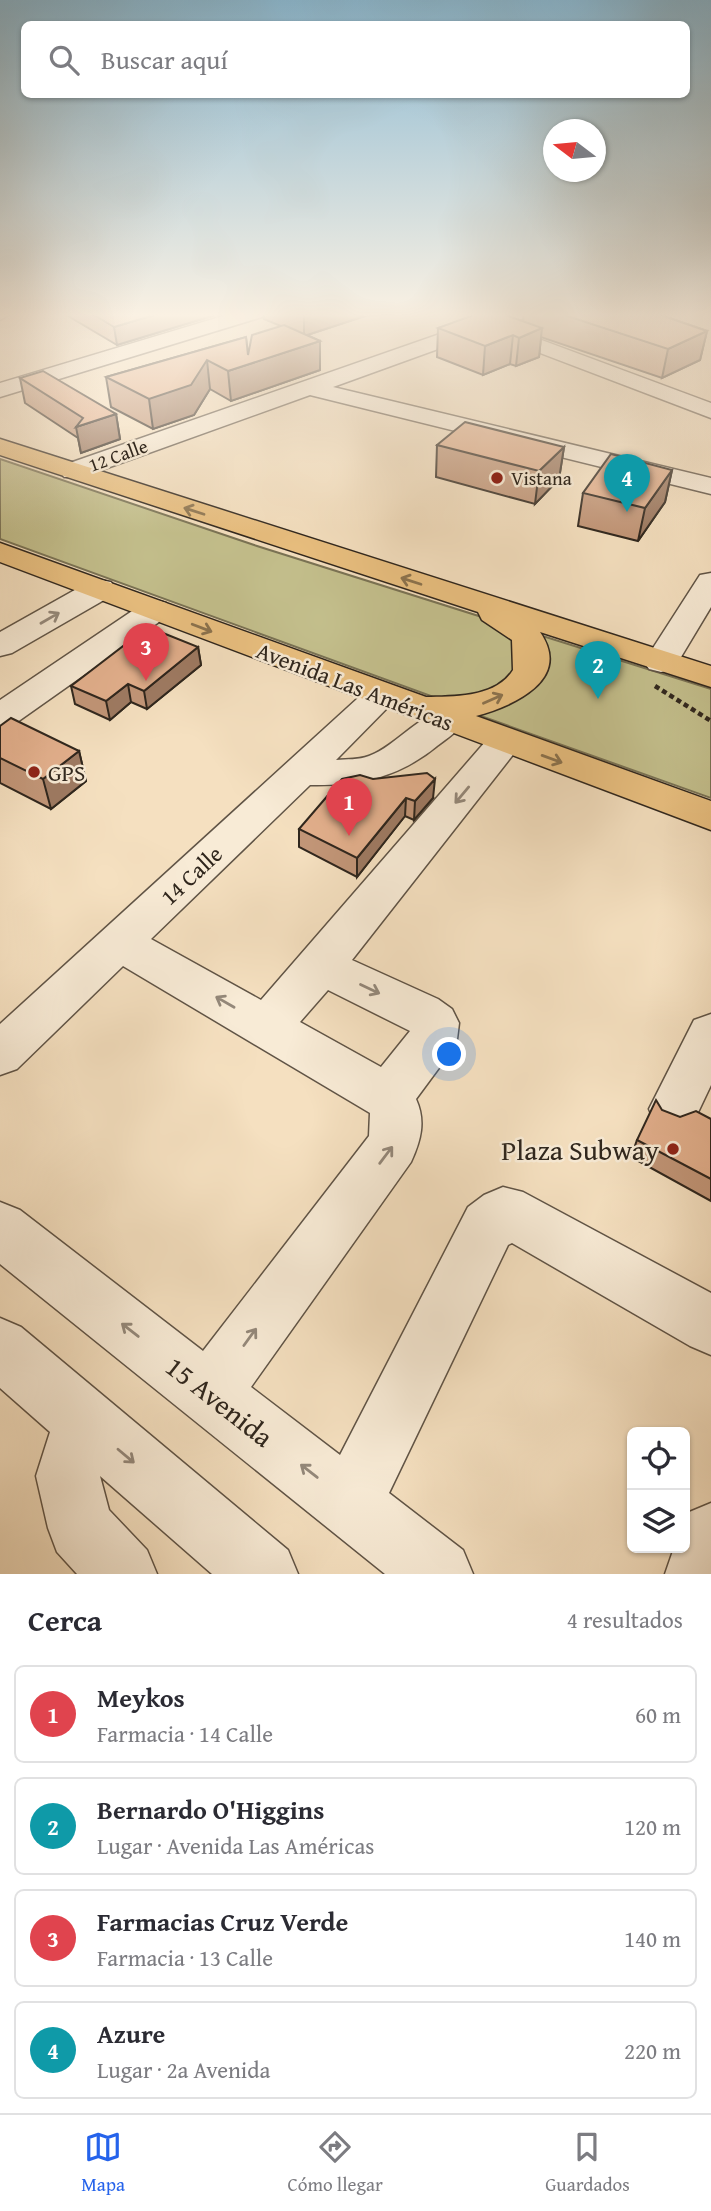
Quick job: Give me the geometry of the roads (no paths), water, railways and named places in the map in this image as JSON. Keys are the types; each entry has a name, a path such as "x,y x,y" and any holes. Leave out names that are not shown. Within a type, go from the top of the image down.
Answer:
{"main road":[{"path":"0,447 711,677"},
{"name":"Avenida Las Américas","path":"0,552 505,742 711,816"},
{"path":"392,700 441,709 474,707 525,681 533,667 529,639 516,626 475,602"}],"street":[{"path":"53,386 63,392"},
{"path":"645,386 711,411"},
{"path":"305,387 711,486"},
{"name":"12 Calle","path":"73,471 139,437 305,387"},
{"path":"0,646 100,589"},
{"path":"661,662 709,590"},
{"path":"0,717 155,610"},
{"path":"0,667 38,691"},
{"name":"14 Calle","path":"0,1054 301,772 392,700"},
{"path":"301,772 352,774 380,768 400,758 447,720"},
{"path":"267,1026 321,966 505,742"},
{"path":"120,942 388,1097 398,1115 393,1145 210,1392"},
{"path":"321,966 421,1013 435,1023 433,1039 388,1097"},
{"path":"674,1109 711,1034"},
{"path":"350,1504 488,1226 503,1214 523,1219 711,1325"},
{"name":"15 Avenida","path":"0,1229 439,1574"},
{"path":"0,1348 264,1574"},
{"path":"86,1422 73,1453 68,1476 81,1528 123,1574"},
{"path":"699,1574 711,1537"}],"place":[{"name":"Vistana","path":"497,478"},
{"name":"Azure","path":"627,512"},
{"name":"Farmacias Cruz Verde","path":"146,681"},
{"name":"Bernardo O'Higgins","path":"598,699"},
{"name":"GPS","path":"34,772"},
{"name":"Meykos","path":"349,836"},
{"name":"Plaza Subway","path":"673,1149"}]}
